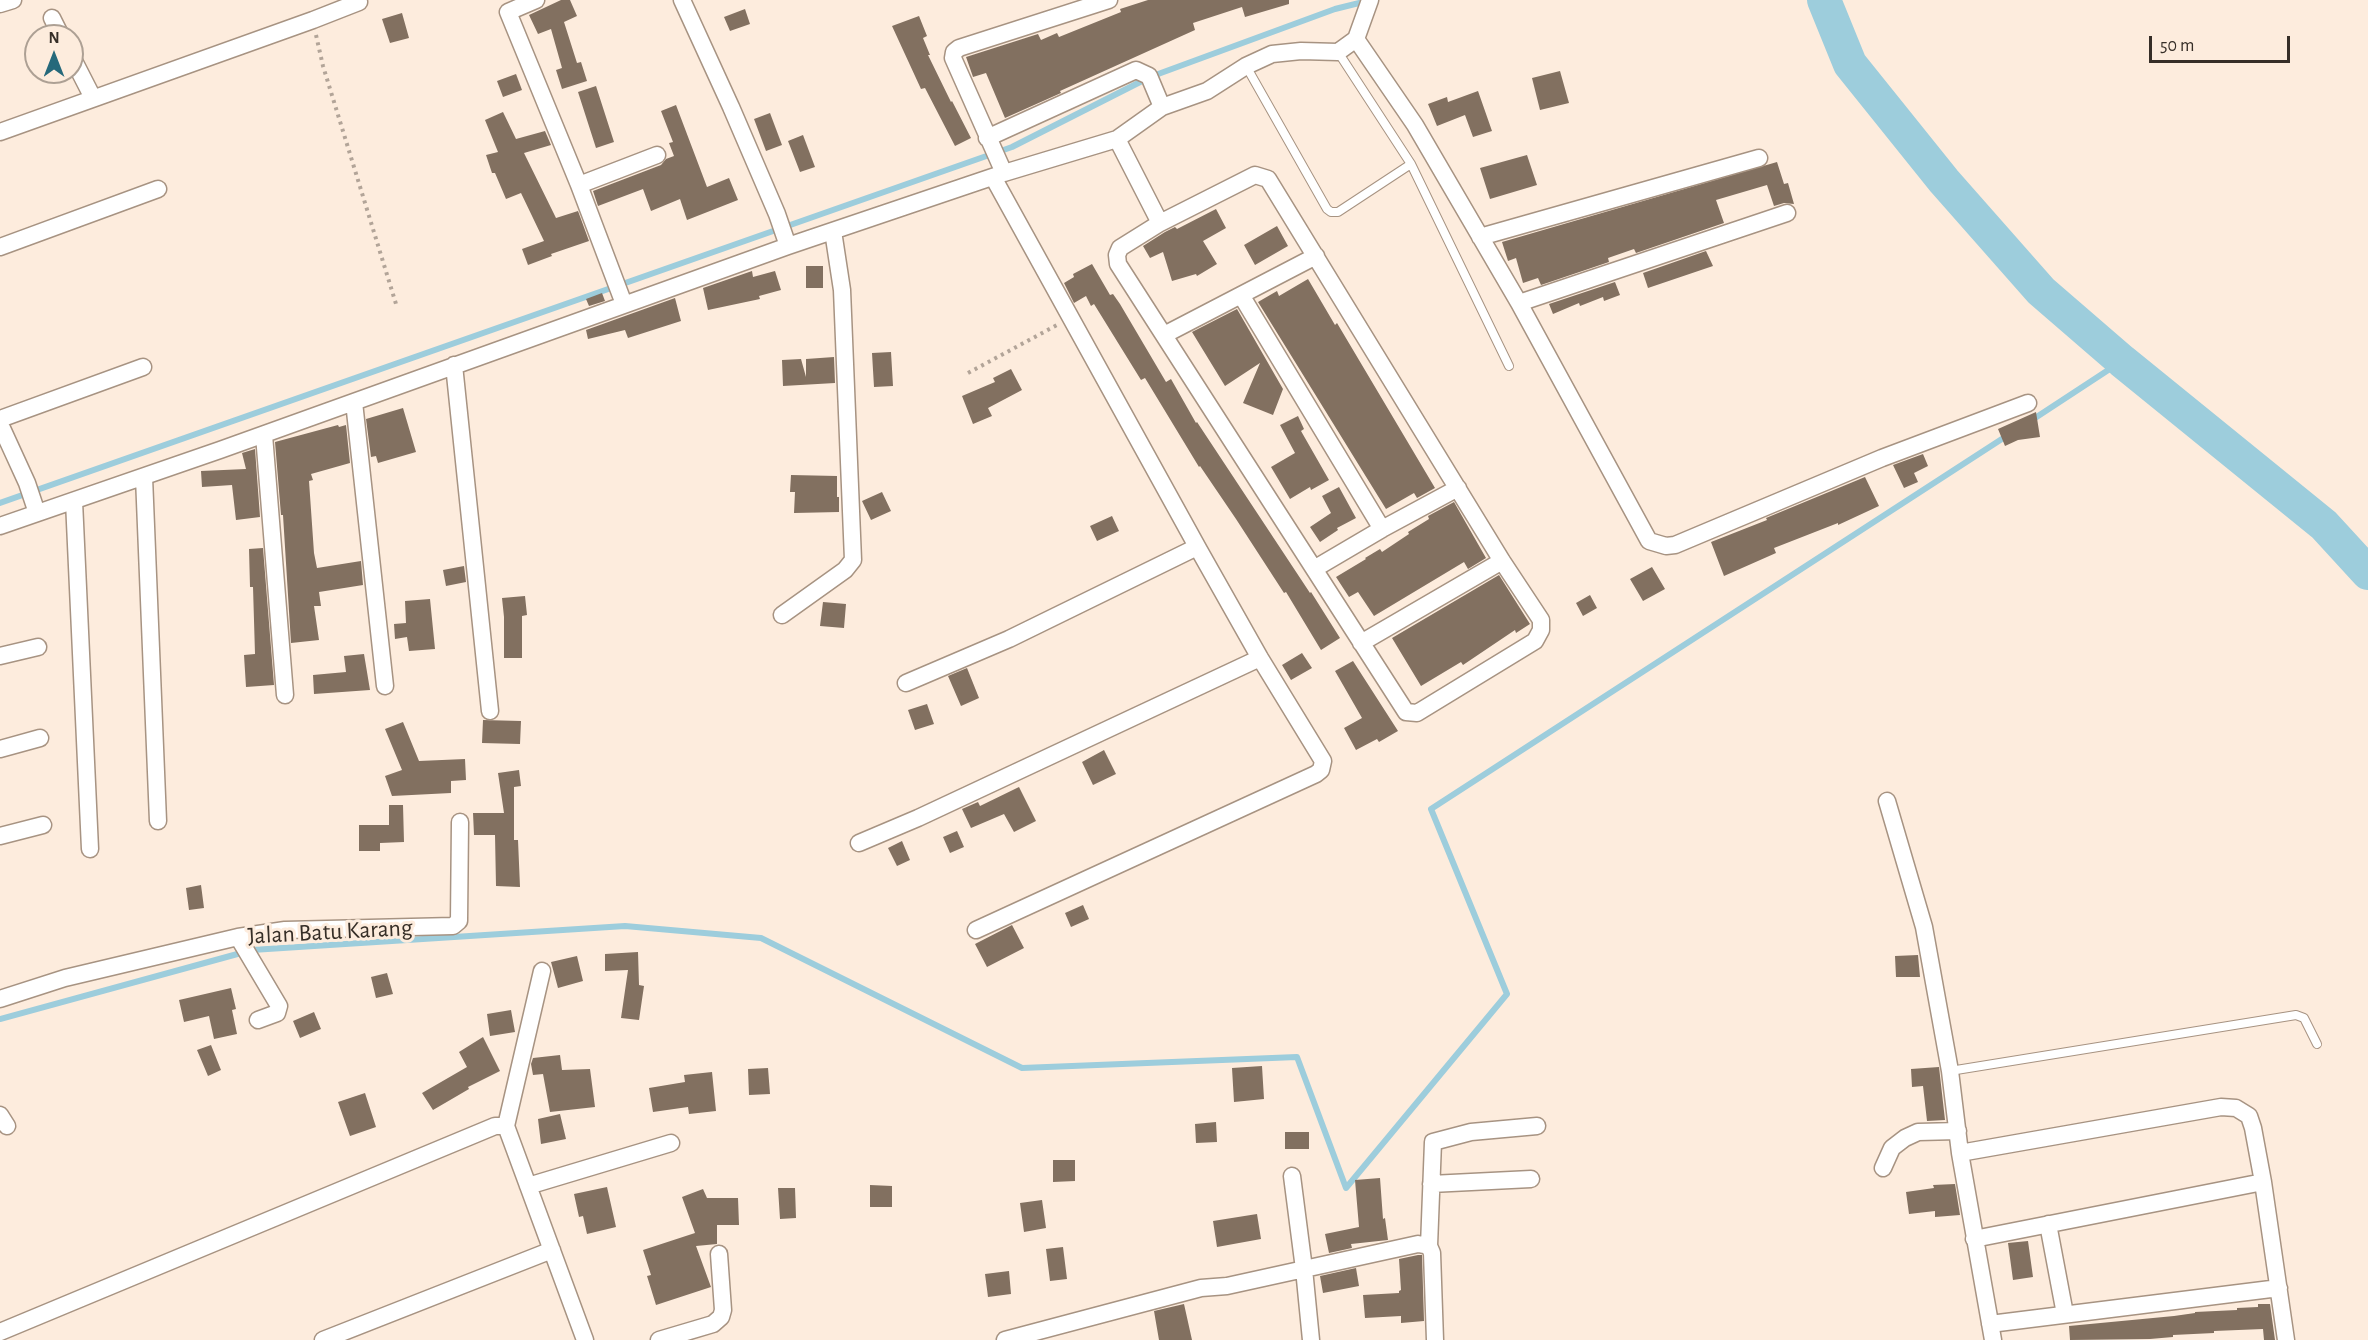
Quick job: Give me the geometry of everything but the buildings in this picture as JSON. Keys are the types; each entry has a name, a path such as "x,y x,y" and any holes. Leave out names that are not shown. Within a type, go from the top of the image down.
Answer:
{"street":[{"path":"0,4 13,0"},
{"path":"0,132 313,20 359,2 358,0"},
{"path":"536,0 508,12 622,297"},
{"path":"682,0 777,214 786,240"},
{"path":"976,930 1321,770 1323,761 1260,658 1071,318 998,170 989,141 953,58 954,52 959,48 1110,0"},
{"path":"0,526 35,508 74,501 264,435 454,365 622,297 786,240 833,231 998,170 1117,139 1159,101 1207,91 1246,66 1272,54 1301,51 1338,52 1356,39 1370,0"},
{"path":"52,18 55,24"},
{"path":"1356,39 1414,125 1519,303 1649,541 1675,545 1882,458 2028,403"},
{"path":"989,141 1134,71 1143,72 1149,76 1159,101"},
{"path":"84,80 93,98"},
{"path":"1117,139 1160,223"},
{"path":"579,185 657,155"},
{"path":"1480,237 1759,158"},
{"path":"1255,175 1268,179 1502,561 1541,620 1541,630 1535,641 1417,713 1406,712 1118,264 1117,255 1126,243 1160,223 1255,175"},
{"path":"0,247 158,189"},
{"path":"1519,303 1787,213"},
{"path":"782,615 846,570 853,560 842,290 833,231"},
{"path":"1164,335 1316,256"},
{"path":"1241,295 1382,529"},
{"path":"454,365 490,711"},
{"path":"0,419 143,368"},
{"path":"354,402 385,686"},
{"path":"0,424 27,483 35,508"},
{"path":"264,435 285,694"},
{"path":"144,477 158,820"},
{"path":"1314,569 1458,488"},
{"path":"74,501 90,849"},
{"path":"906,683 1009,639 1197,547"},
{"path":"1361,643 1502,561"},
{"path":"0,656 38,647"},
{"path":"859,843 918,818 1260,658"},
{"path":"0,748 40,738"},
{"path":"1887,801 1924,927 1950,1071 1960,1153 1991,1332 2064,1314 2279,1288"},
{"name":"Jalan Batu Karang","path":"0,999 65,978 240,942 285,930 442,927 457,924 460,822"},
{"path":"0,836 43,825"},
{"path":"240,942 279,1006 277,1013 258,1020"},
{"path":"542,971 506,1126 585,1340"},
{"path":"1960,1153 2221,1107 2236,1108 2248,1116 2263,1182 2286,1340"},
{"path":"0,1332 484,1130 495,1126 506,1126"},
{"path":"1435,1340 1432,1253 1429,1246 1432,1146 1437,1140 1471,1132 1537,1126"},
{"path":"1883,1168 1892,1148 1905,1138 1918,1132 1958,1131"},
{"path":"528,1186 671,1143"},
{"path":"1292,1176 1311,1340"},
{"path":"1431,1184 1531,1179"},
{"path":"1974,1239 2263,1182"},
{"path":"2048,1224 2064,1314"},
{"path":"1005,1340 1201,1288 1227,1286 1418,1244 1429,1246"},
{"path":"323,1340 552,1250"},
{"path":"659,1340 713,1324 721,1317 723,1310 719,1254"}],"lane":[{"path":"1338,52 1411,164 1509,366"},
{"path":"1246,66 1327,209 1331,212 1338,212 1411,164"},
{"path":"1950,1071 2296,1015 2304,1018 2317,1044"}],"path":[{"path":"313,20 323,66 396,304"},
{"path":"968,373 1071,318"}],"waterway":[{"path":"1824,0 1850,64 1944,181 2041,291 2122,361 2324,525 2368,573"},
{"path":"0,503 1012,147 1150,77 1335,9 1367,1"},
{"path":"2032,420 2122,361"},
{"path":"0,1019 252,950 625,926 761,938 1022,1068 1297,1057 1346,1188 1507,994 1431,809 2008,435"}]}
